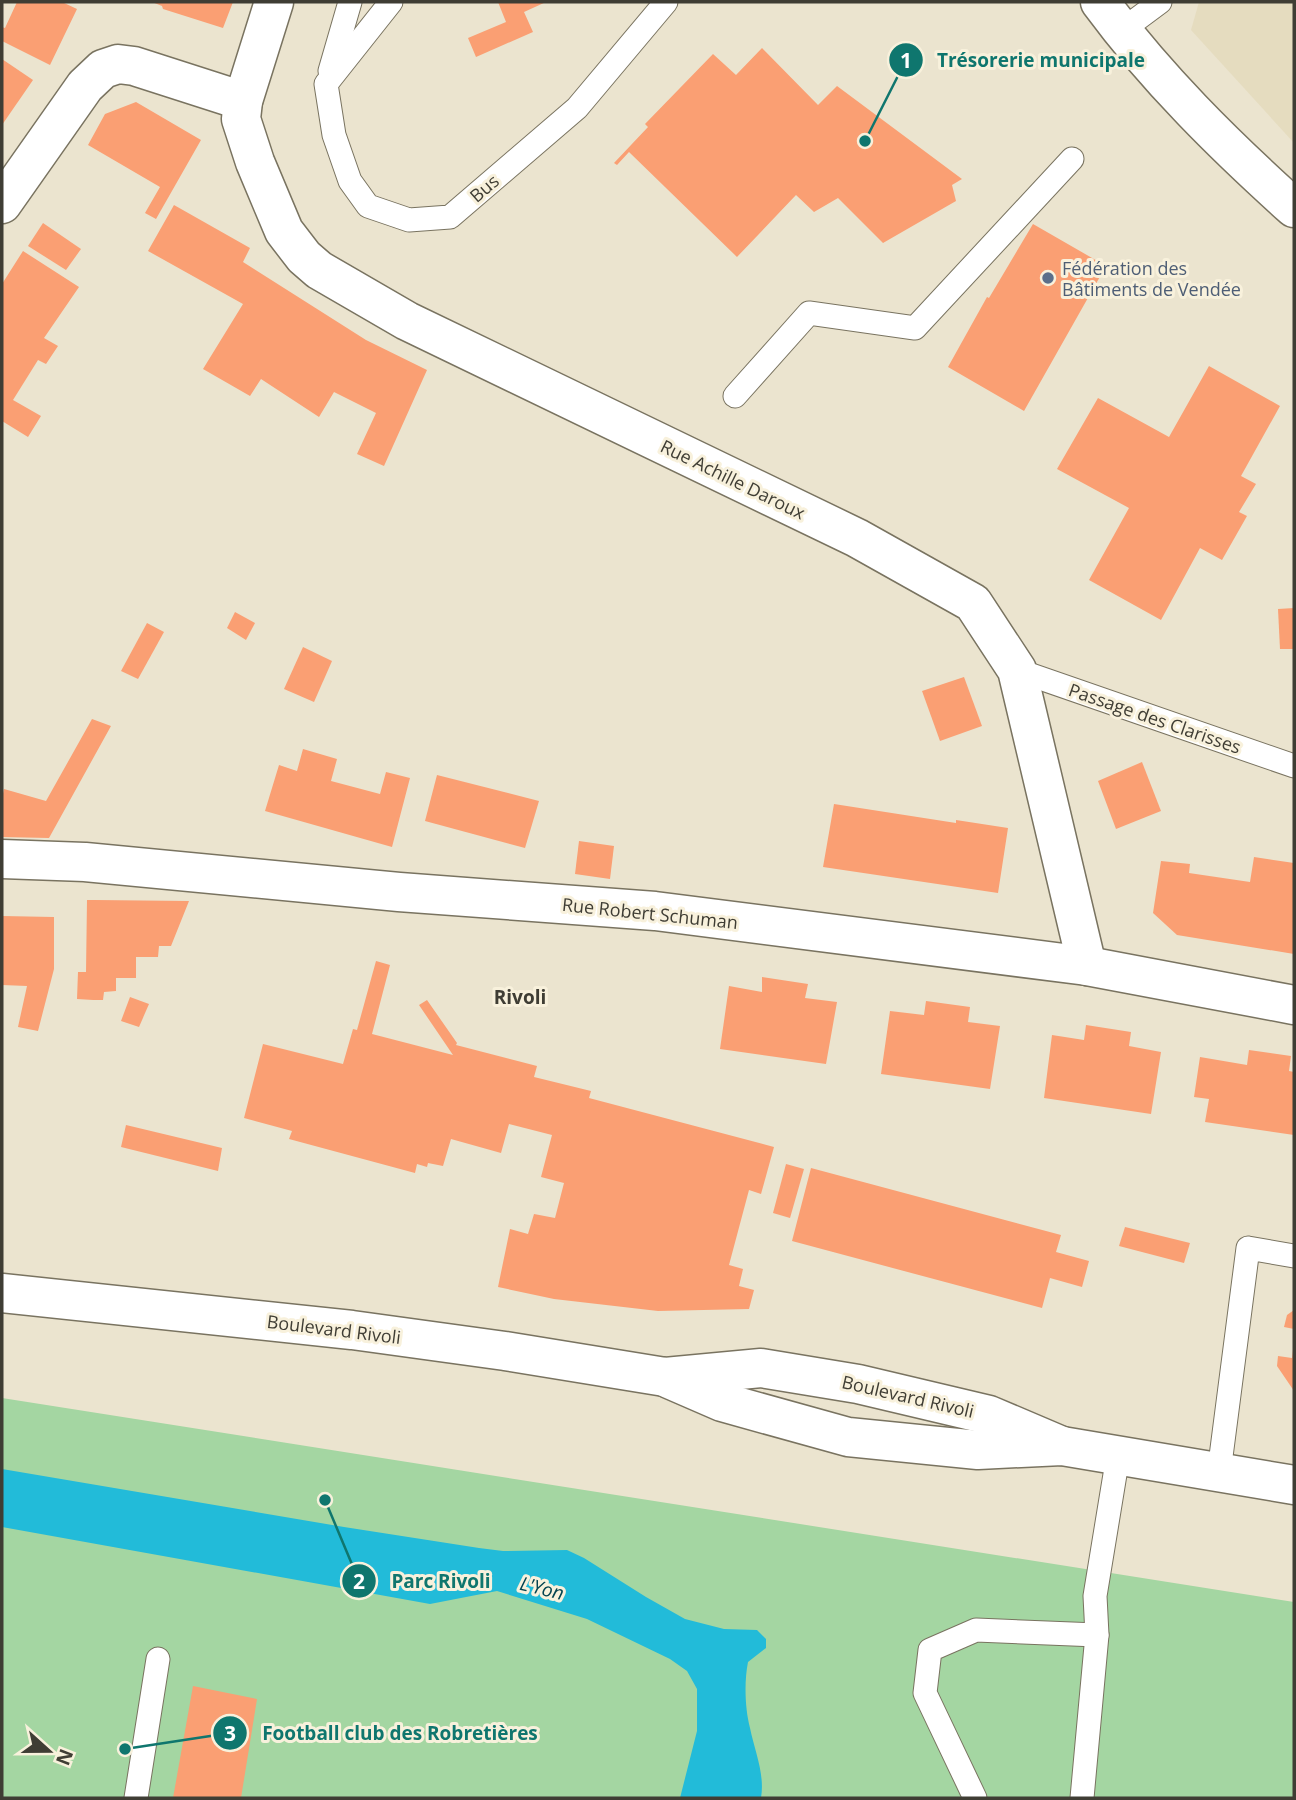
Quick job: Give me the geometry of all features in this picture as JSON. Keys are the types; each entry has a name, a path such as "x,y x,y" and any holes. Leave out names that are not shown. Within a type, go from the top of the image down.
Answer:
{"street":[{"path":"2,204 85,86 103,69 118,64 134,66 243,101 274,2"},
{"path":"1111,16 1240,159 1294,208"},
{"name":"Rue Achille Daroux","path":"243,101 244,130 284,232 303,257 319,270 407,321 857,538 973,603 1017,670 1087,967"},
{"name":"Rue Robert Schuman","path":"2,859 85,862 400,892 655,911 1087,967 1294,1005"},
{"name":"Boulevard Rivoli","path":"2,1293 32,1294 365,1332 506,1350 665,1377 722,1402 849,1437 978,1450 1062,1447 1294,1485"},
{"name":"Boulevard Rivoli","path":"665,1377 761,1368 858,1384 989,1415 1062,1447"}],"lane":[{"name":"Bus","path":"350,2 326,84 334,135 350,181 368,206 409,220 450,217 577,108 666,2"},
{"path":"326,84 391,2"},
{"path":"1111,16 1160,2"},
{"path":"735,396 809,313 915,328 1072,159"},
{"name":"Passage des Clarisses","path":"1017,670 1294,766"},
{"path":"1219,1472 1248,1248 1294,1256"},
{"path":"1082,1798 1097,1635 1095,1596 1118,1456"},
{"path":"975,1798 925,1693 930,1650 976,1630 1097,1635"},
{"path":"136,1798 158,1658"}],"shaded area":[{"path":"1199,2 1294,2 1294,143 1191,30"}],"green space":[{"path":"2,1398 1294,1602 1294,1798 2,1798"}],"water":[{"name":"L'Yon","path":"2,1469 479,1548 503,1551 567,1550 685,1619 724,1629 757,1630 766,1639 766,1648 748,1662 746,1695 748,1721 761,1772 761,1798 680,1798 697,1731 697,1689 687,1671 670,1659 587,1619 497,1591 430,1604 2,1527"}],"building":[{"path":"17,2 62,2 77,9 50,65 2,41 2,27 5,28"},
{"path":"152,2 233,2 223,28 163,9"},
{"path":"498,2 546,2 524,12 533,32 476,57 468,38 506,22"},
{"path":"762,48 818,105 837,86 962,179 952,185 956,201 883,243 838,198 814,212 796,195 737,257 629,152 617,165 614,163 648,127 645,124 713,54 736,75"},
{"path":"2,59 33,80 2,125"},
{"path":"136,102 201,140 156,219 145,213 160,187 88,145 105,114"},
{"path":"174,205 250,248 243,262 366,340 427,370 384,466 357,454 376,413 334,392 319,417 261,379 250,396 203,369 243,304 148,251"},
{"path":"43,223 81,249 66,270 28,246"},
{"path":"1033,224 1106,266 1024,411 948,367 987,297 989,298"},
{"path":"23,251 79,287 44,338 58,346 46,364 38,360 13,400 41,416 28,437 2,421 2,284"},
{"path":"1209,366 1280,406 1241,476 1256,484 1239,512 1247,516 1222,560 1200,548 1161,620 1089,580 1129,508 1057,469 1098,398 1169,437"},
{"path":"1294,608 1294,649 1280,649 1278,609"},
{"path":"235,612 255,623 246,640 227,628"},
{"path":"147,623 164,632 138,679 121,671"},
{"path":"303,647 332,661 314,702 284,689"},
{"path":"964,677 982,726 940,741 922,691"},
{"path":"92,719 111,726 49,838 2,837 4,789 46,801"},
{"path":"303,749 337,759 331,781 380,794 386,772 410,778 392,847 265,811 279,765 297,771"},
{"path":"1142,762 1161,811 1116,829 1098,781"},
{"path":"437,775 539,801 525,848 425,821"},
{"path":"834,804 956,823 956,820 1008,828 998,893 823,867"},
{"path":"579,841 614,846 610,879 575,874"},
{"path":"1254,857 1294,863 1294,954 1177,935 1153,913 1161,861 1190,864 1189,873 1250,882"},
{"path":"87,900 189,901 171,946 159,946 158,957 136,957 136,978 116,978 116,991 104,992 103,1000 93,1000 77,999 78,972 86,972"},
{"path":"2,916 54,917 54,969 38,1031 18,1027 27,986 2,985"},
{"path":"376,961 390,965 372,1034 453,1055 419,1005 427,1000 456,1045 537,1066 534,1077 591,1091 589,1098 774,1147 761,1194 749,1190 729,1265 743,1269 739,1286 754,1290 749,1309 658,1311 554,1299 498,1287 510,1229 528,1234 534,1214 555,1218 564,1183 541,1177 552,1135 509,1124 501,1153 451,1139 443,1166 428,1163 427,1167 417,1164 415,1173 289,1139 292,1131 244,1118 263,1044 343,1064 353,1029 357,1030"},
{"path":"762,977 808,984 805,998 837,1002 826,1064 720,1049 729,986 762,992"},
{"path":"130,997 149,1004 139,1027 121,1021"},
{"path":"926,1001 970,1007 968,1022 1000,1026 990,1089 881,1074 890,1011 924,1015"},
{"path":"1086,1025 1131,1032 1129,1046 1161,1052 1151,1114 1044,1098 1052,1035 1084,1040"},
{"path":"1249,1050 1291,1056 1289,1071 1294,1072 1294,1135 1205,1122 1209,1099 1194,1097 1200,1057 1247,1065"},
{"path":"126,1125 222,1148 218,1171 121,1147"},
{"path":"786,1164 804,1169 790,1218 773,1213"},
{"path":"811,1168 1061,1235 1056,1252 1089,1261 1082,1287 1050,1278 1042,1308 792,1241"},
{"path":"1125,1227 1190,1243 1184,1263 1119,1246"},
{"path":"1294,1310 1294,1329 1284,1327 1287,1315"},
{"path":"1293,1350 1294,1391 1277,1366 1278,1356 1292,1358"},
{"path":"193,1686 257,1699 241,1798 173,1798"}],"place":[{"name":"Trésorerie municipale","path":"865,141"},
{"name":"Fédération des Bâtiments de Vendée","path":"1048,278"},
{"name":"Parc Rivoli","path":"325,1500"},
{"name":"Football club des Robretières","path":"125,1749"}],"district":[{"name":"Rivoli","path":"520,997"}]}
